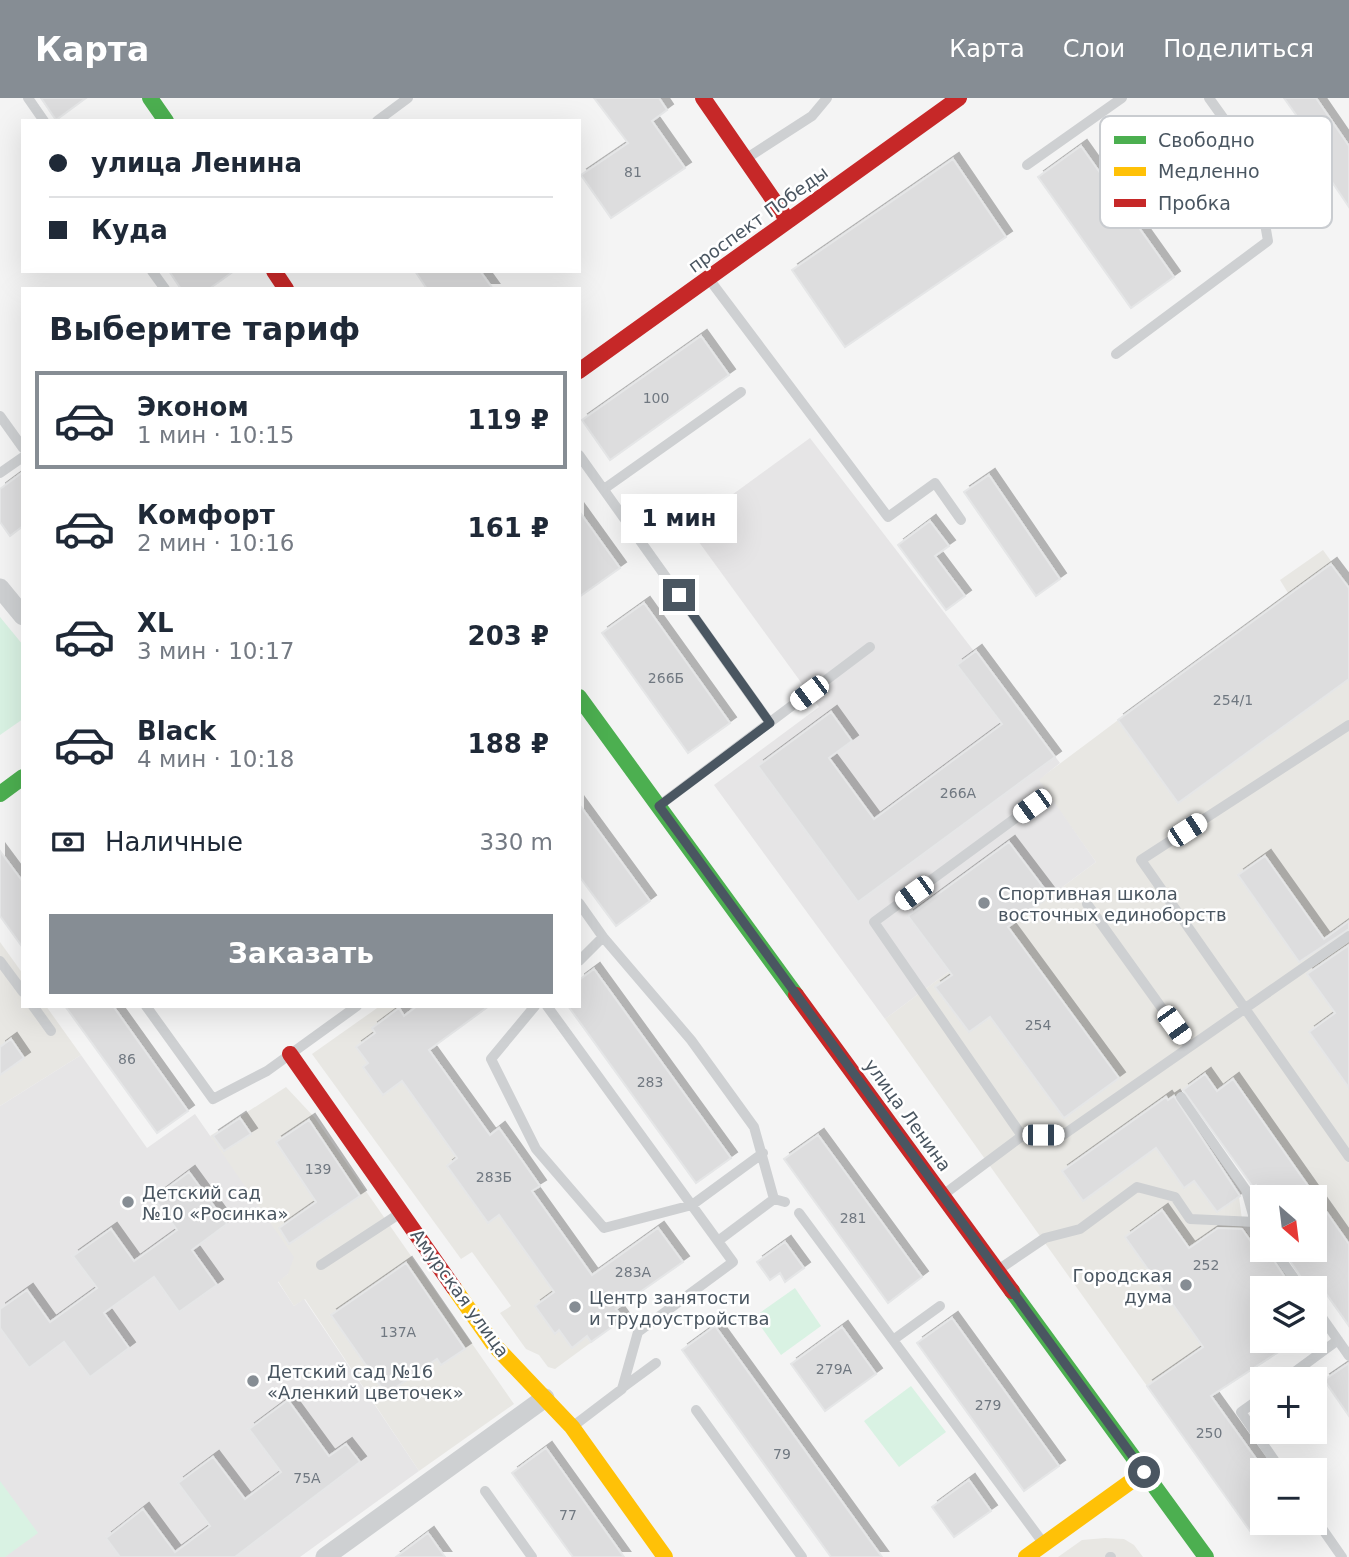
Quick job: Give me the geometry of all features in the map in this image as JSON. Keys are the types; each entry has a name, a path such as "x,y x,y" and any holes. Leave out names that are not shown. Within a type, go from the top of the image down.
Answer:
{"main road":[{"path":"150,98 165,119"},
{"path":"703,98 788,221"},
{"name":"проспект Победы","path":"581,367 959,98"},
{"name":"улица Ленина","path":"581,700 1206,1557"},
{"path":"0,794 21,779"},
{"name":"Амурская улица","path":"290,1054 494,1345 572,1427 666,1557"},
{"path":"1026,1557 1144,1472"}],"street":[{"path":"0,588 21,614"},
{"path":"325,1557 545,1398"}],"lane":[{"path":"27,98 43,119"},
{"path":"380,119 408,98"},
{"path":"745,159 813,116 827,98"},
{"path":"1027,165 1122,98"},
{"path":"1209,98 1222,116"},
{"path":"1116,354 1268,242 1266,228"},
{"path":"708,278 888,517 934,483 961,520"},
{"path":"604,489 741,392"},
{"path":"0,416 21,445"},
{"path":"0,474 21,458"},
{"path":"581,458 770,723"},
{"path":"659,806 870,647"},
{"path":"1349,725 1141,860 1349,1157"},
{"path":"1022,1136 874,922 1032,806"},
{"path":"1087,904 1189,1046"},
{"path":"581,905 603,937 691,1040 754,1127 779,1201 718,1241"},
{"path":"943,1195 1022,1136 1063,1135 1349,936"},
{"path":"581,959 603,937"},
{"path":"0,961 4,973 21,990"},
{"path":"34,1008 51,1031"},
{"path":"147,1008 213,1099 267,1071 354,1008"},
{"path":"533,1008 491,1059 536,1149 604,1228 692,1205 763,1153"},
{"path":"548,1008 733,1262 638,1332 622,1389"},
{"path":"1181,1097 1246,1190 1250,1204"},
{"path":"998,1271 1045,1238 1080,1229 1137,1187 1175,1197 1190,1219 1250,1222"},
{"path":"321,1265 402,1212"},
{"path":"799,1213 1044,1544"},
{"path":"893,1340 940,1306"},
{"path":"1327,1325 1349,1356"},
{"path":"1301,1367 1338,1340"},
{"path":"572,1427 656,1363"},
{"path":"1250,1405 1241,1412 1250,1425"},
{"path":"696,1410 802,1557"},
{"path":"485,1491 532,1557"},
{"path":"1327,1535 1342,1557"}],"shaded area":[{"path":"810,438 1060,763 1039,780 1096,862 885,1019 714,785 819,707 688,527"},
{"path":"1323,550 1349,586 1349,1287 1327,1230 1327,1185 1283,1185 1205,1075 1170,1099 1239,1197 1243,1227 1250,1237 1250,1262 1268,1262 1278,1276 1250,1276 1250,1312 1147,1386 885,1019 1096,862 1038,780 1288,593 1280,580"},
{"path":"0,942 21,971 21,1008 47,1008 81,1055 0,1106"},
{"path":"377,1008 398,1008 434,1058 402,1082 452,1151 485,1128 490,1135 499,1128 540,1186 503,1221 554,1292 587,1268 623,1319 555,1369 548,1367 539,1355 526,1349 500,1313 511,1306 472,1252 461,1259 312,1054"},
{"path":"81,1055 147,1148 195,1114 294,1257 288,1274 278,1282 294,1306 304,1299 419,1471 300,1557 0,1557 0,1106"},
{"path":"286,1087 315,1118 514,1404 419,1471 305,1299 294,1306 278,1281 288,1274 210,1136"},
{"path":"1124,1539 1134,1545 1143,1557 1058,1557 1082,1540"}],"green space":[{"path":"0,617 21,643 21,720 0,735"},
{"path":"795,1288 821,1326 781,1355 754,1317"},
{"path":"911,1386 946,1432 899,1467 864,1421"},
{"path":"0,1481 38,1533 5,1557 0,1557"}],"building":[{"path":"41,98 86,98 57,119"},
{"path":"594,98 659,98 667,110 652,121 685,168 611,218 581,175 628,143"},
{"path":"1284,98 1316,98 1328,116 1297,116"},
{"path":"1332,121 1349,146 1349,207 1332,182"},
{"path":"1081,146 1100,173 1100,228 1139,228 1174,277 1131,308 1038,177"},
{"path":"953,159 1006,237 845,347 792,270"},
{"path":"170,273 231,273 212,287 180,287"},
{"path":"416,273 481,273 492,287 426,287"},
{"path":"701,336 729,375 610,460 582,420"},
{"path":"21,473 21,528 10,536 0,522 0,489"},
{"path":"989,475 1060,579 1036,596 964,492"},
{"path":"581,514 620,568 581,596"},
{"path":"930,521 949,546 935,556 965,596 946,610 898,545"},
{"path":"1331,564 1349,588 1349,679 1178,803 1118,720"},
{"path":"644,603 730,723 688,753 602,633"},
{"path":"976,651 1055,757 858,902 758,766 831,712 852,741 829,758 874,819 1002,724 957,665"},
{"path":"581,807 650,901 616,926 581,879"},
{"path":"1009,842 1050,896 1008,927 1119,1078 1064,1118 990,1017 969,1032 935,987 952,975 908,916"},
{"path":"0,851 21,879 21,945 0,916"},
{"path":"1265,856 1324,939 1349,921 1349,929 1299,962 1238,875"},
{"path":"1349,945 1349,1088 1309,1032 1335,1013 1307,974"},
{"path":"594,969 731,1158 696,1183 569,1008 581,1008 581,979"},
{"path":"66,1008 114,1008 188,1111 157,1133"},
{"path":"399,1008 404,1016 414,1008 486,1008 429,1050 490,1135 499,1128 540,1186 532,1191 592,1275 658,1228 683,1262 616,1309 623,1319 591,1342 587,1336 572,1348 559,1330 555,1334 535,1306 554,1292 499,1215 488,1223 447,1166 457,1158 402,1081 383,1095 363,1067 368,1063 356,1047 375,1033 372,1028"},
{"path":"11,1039 24,1058 0,1075 0,1047"},
{"path":"1205,1074 1217,1091 1233,1079 1308,1185 1252,1185 1183,1090"},
{"path":"1174,1096 1240,1196 1217,1212 1194,1181 1184,1188 1156,1148 1083,1201 1062,1171 1166,1097 1168,1100"},
{"path":"240,1118 251,1134 224,1151 213,1136"},
{"path":"309,1120 360,1196 289,1244 279,1228 316,1202 276,1142"},
{"path":"818,1135 922,1277 888,1303 784,1159"},
{"path":"189,1172 227,1224 192,1250 217,1285 179,1312 154,1277 104,1313 129,1348 90,1377 64,1342 29,1368 0,1328 0,1309 27,1290 50,1322 97,1288 73,1256 111,1229 134,1261 177,1230 154,1198"},
{"path":"1162,1210 1189,1248 1218,1228 1242,1229 1250,1240 1250,1262 1275,1262 1284,1276 1250,1276 1250,1353 1277,1353 1256,1367 1250,1367 1250,1371 1211,1396 1256,1458 1250,1458 1250,1531 1147,1386 1203,1347 1125,1237"},
{"path":"1327,1213 1349,1244 1349,1326 1327,1295 1327,1276 1300,1276 1291,1262 1327,1262"},
{"path":"785,1242 804,1268 785,1282 780,1273 770,1280 757,1262"},
{"path":"406,1263 465,1349 441,1365 437,1359 386,1394 331,1315"},
{"path":"952,1318 1059,1466 1024,1491 917,1343"},
{"path":"715,1326 882,1557 831,1557 682,1350"},
{"path":"842,1327 876,1374 825,1411 791,1364"},
{"path":"1349,1363 1349,1416 1327,1384 1327,1378"},
{"path":"288,1400 329,1456 346,1444 360,1462 235,1557 120,1557 106,1538 143,1509 175,1552 210,1526 178,1483 213,1457 245,1499 281,1472 249,1429"},
{"path":"546,1448 624,1557 573,1557 512,1473"},
{"path":"969,1480 991,1511 954,1537 932,1507"},
{"path":"428,1533 445,1557 396,1557"}],"traffic: fast":[{"path":"150,98 165,119"},
{"path":"581,700 796,995"},
{"path":"0,794 21,778"},
{"path":"1012,1291 1206,1557"}],"traffic: slow":[{"path":"454,1288 494,1345 572,1427 665,1557"},
{"path":"1026,1557 1144,1472"}],"traffic: jam":[{"path":"703,98 788,221"},
{"path":"581,370 959,98"},
{"path":"275,273 285,287"},
{"path":"796,995 1012,1291"},
{"path":"290,1054 454,1288"}],"place":[{"name":"Спортивная школа восточных единоборств","path":"984,903"},
{"name":"Детский сад №10 «Росинка»","path":"128,1202"},
{"name":"Городская дума","path":"1186,1285"},
{"name":"Центр занятости и трудоустройства","path":"575,1307"},
{"name":"Детский сад №16 «Аленкий цветочек»","path":"253,1381"}],"route":[{"path":"679,595 770,723 659,806 1144,1472"}]}
